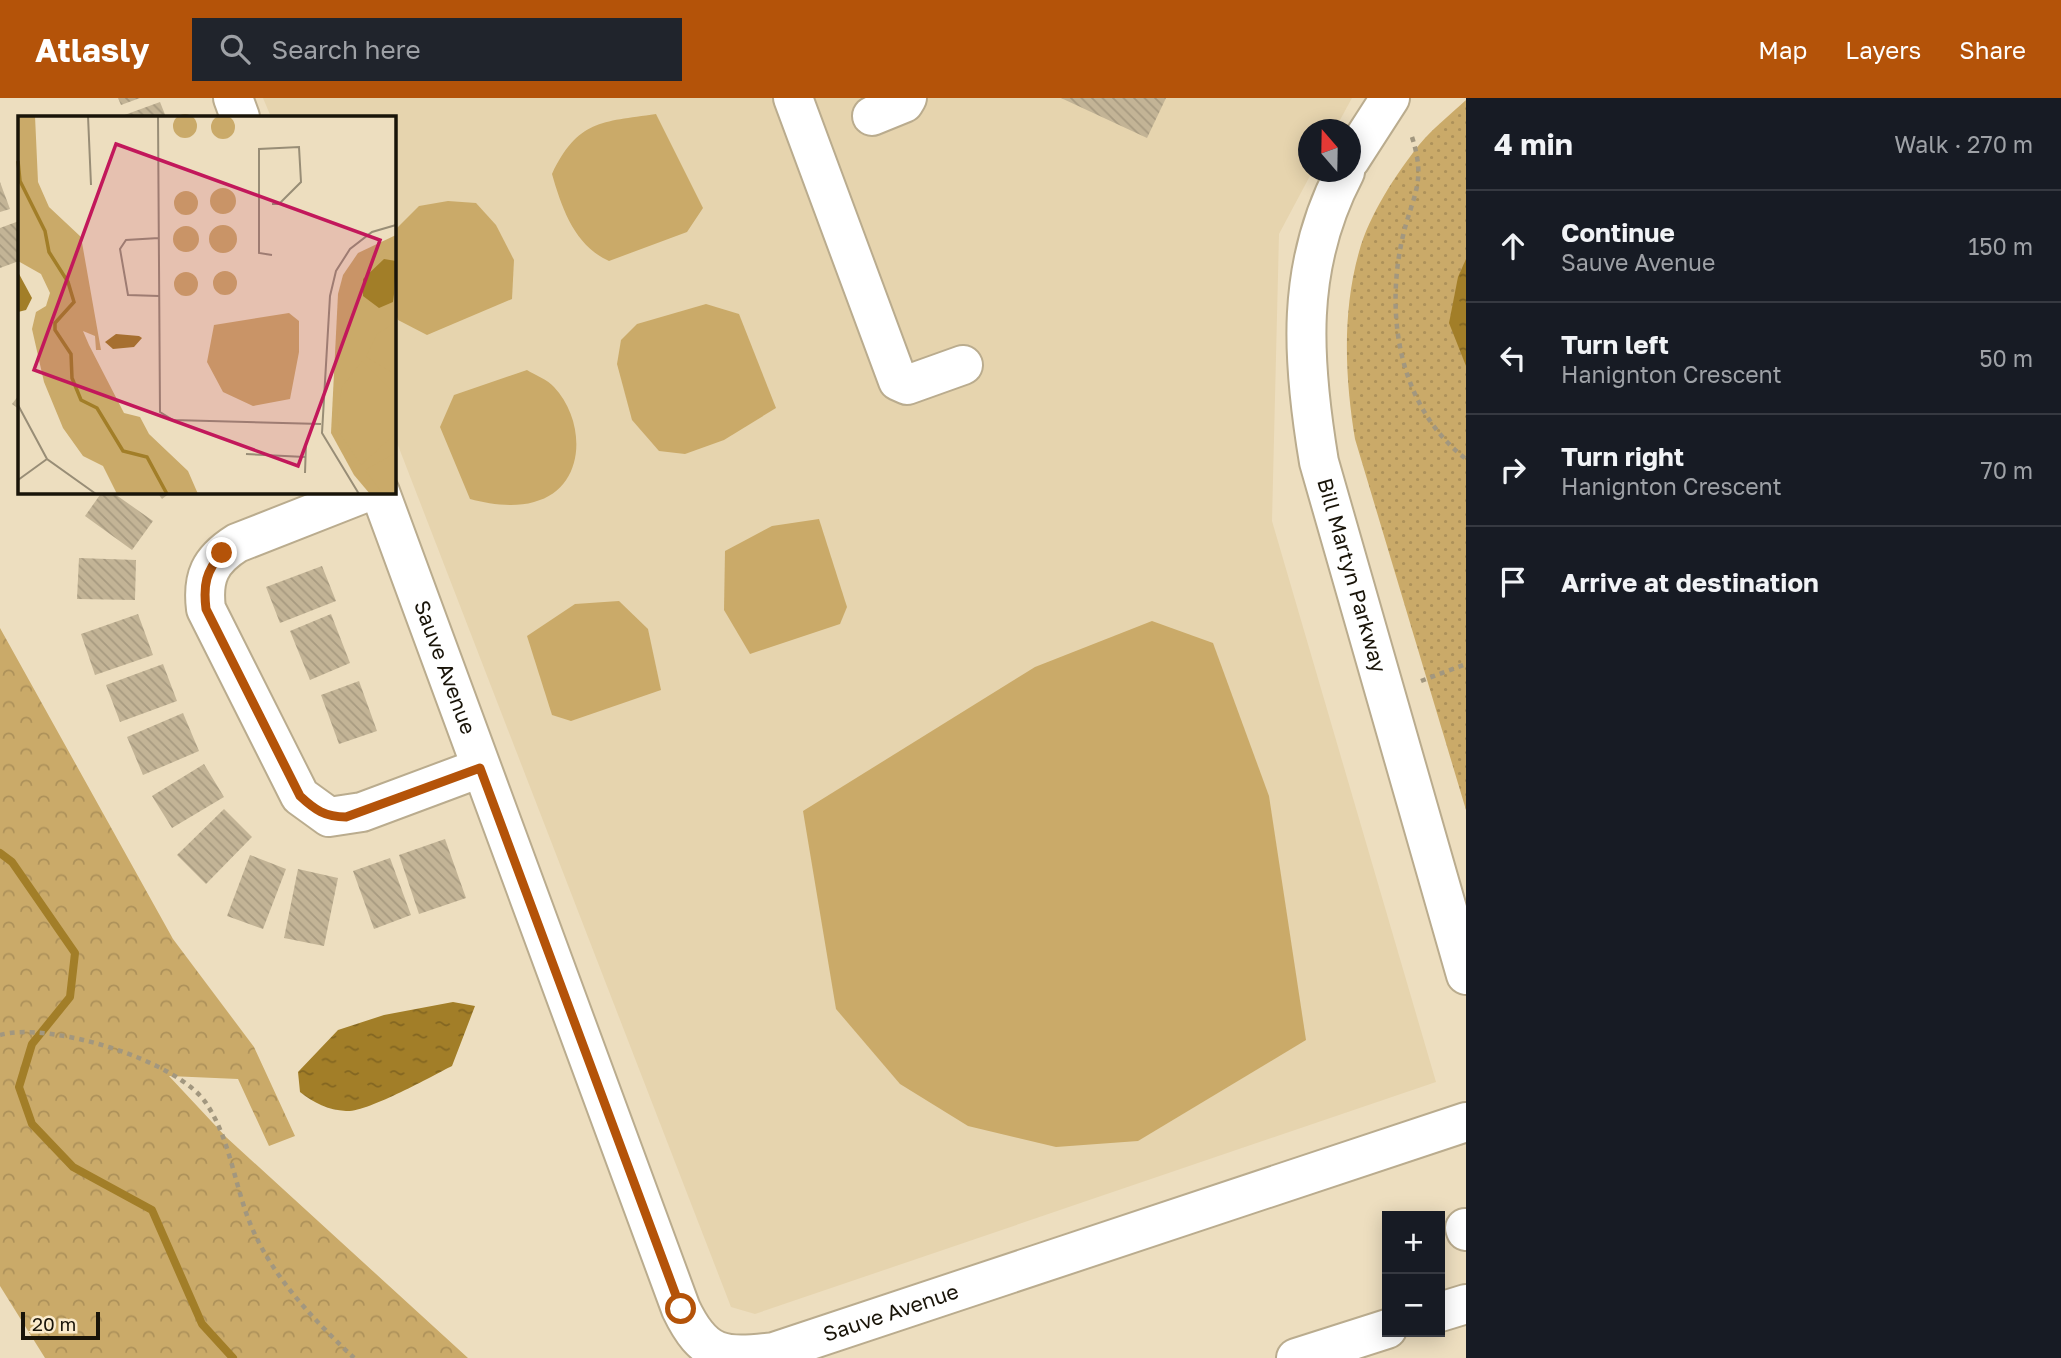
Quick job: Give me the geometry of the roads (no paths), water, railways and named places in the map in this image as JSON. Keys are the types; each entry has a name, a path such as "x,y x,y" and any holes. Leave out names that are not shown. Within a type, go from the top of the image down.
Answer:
{"street":[{"path":"233,98 240,116"},
{"path":"793,98 898,381 907,385 963,365"},
{"path":"872,116 905,103 907,98"},
{"path":"1361,143 1390,98"},
{"name":"Bill Martyn Parkway","path":"1339,182 1331,197 1316,245 1304,334 1307,388 1319,462 1466,975"},
{"path":"361,494 237,543 222,553 209,568 203,589 206,609 300,796 329,817 362,812 480,768"},
{"name":"Sauve Avenue","path":"381,494 681,1309 694,1337 721,1355 744,1358 774,1352 1466,1122"},
{"path":"1445,1310 1466,1304"},
{"path":"1296,1358 1382,1331"}],"water":[{"path":"1466,259 1466,366 1449,323 1458,277"},
{"path":"453,1002 475,1006 452,1066 383,1100 355,1110 327,1107 300,1092 298,1072 338,1030 384,1015"}],"waterway":[{"path":"0,853 12,862 75,953 70,997 32,1044 19,1087 32,1124 73,1167 152,1210 202,1324 233,1358"}]}
